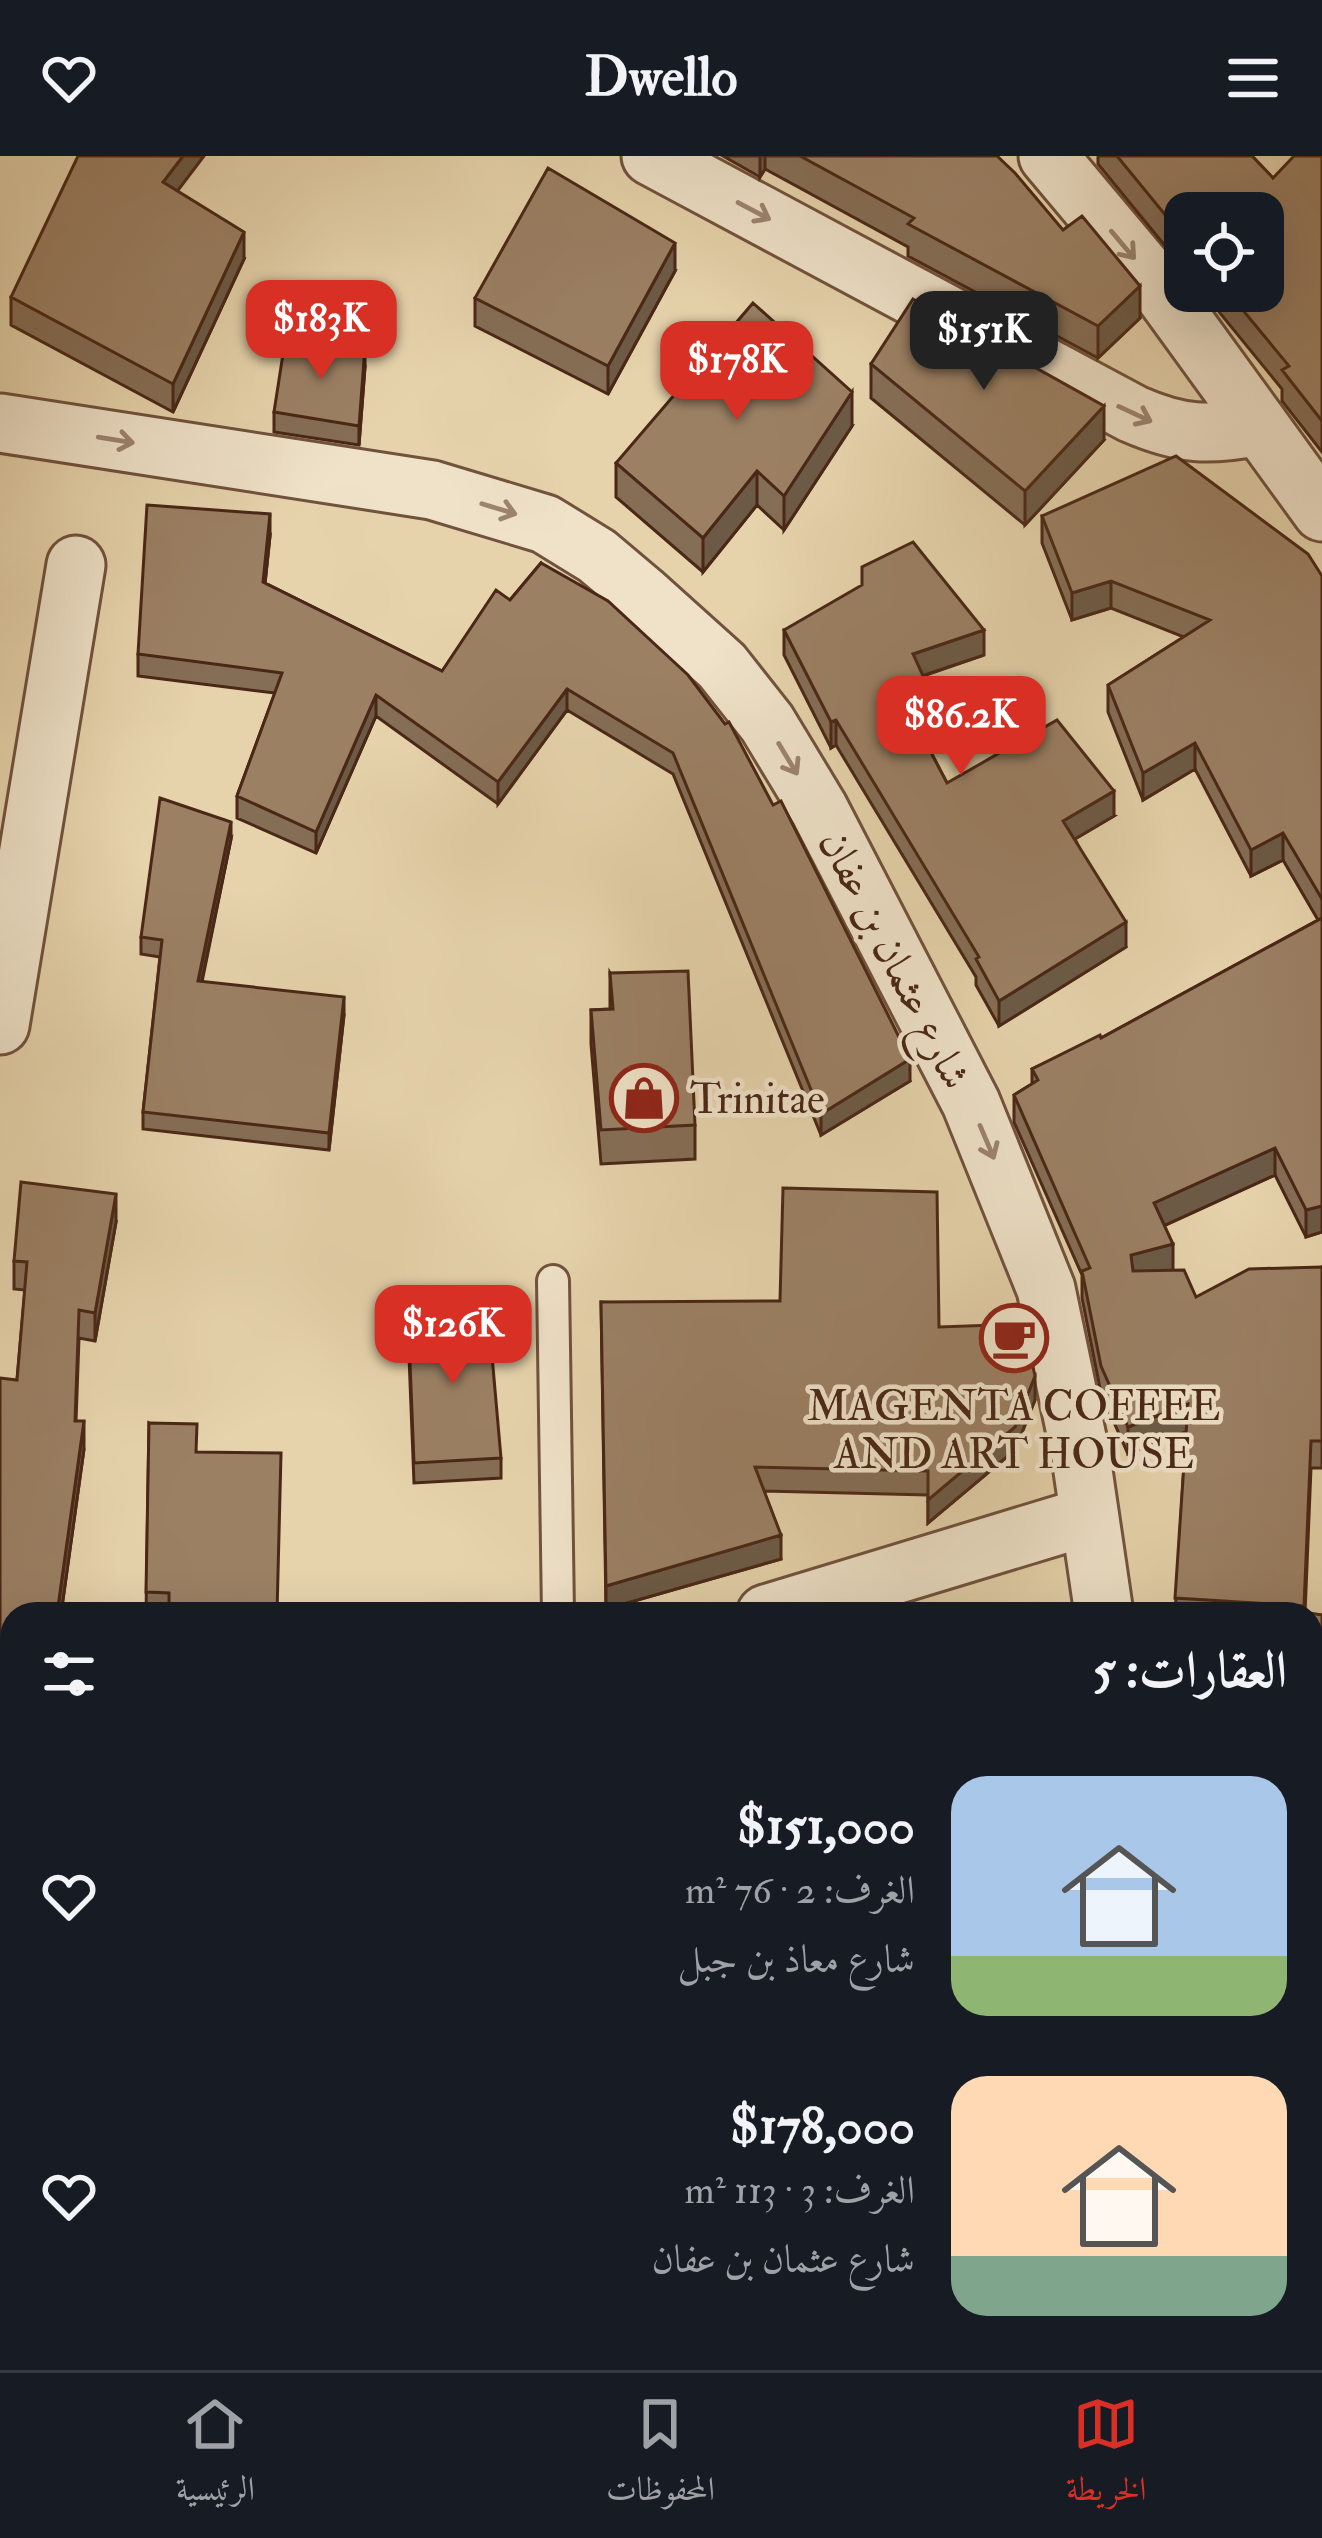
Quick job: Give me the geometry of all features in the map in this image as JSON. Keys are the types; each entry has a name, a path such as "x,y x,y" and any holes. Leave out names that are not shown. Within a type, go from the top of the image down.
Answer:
{"street":[{"path":"651,156 1146,420 1213,435 1259,425"},
{"path":"1048,156 1163,293 1322,512"},
{"name":"شارع عثمان بن عفان","path":"0,423 432,490 545,524 597,556 722,666 767,723 819,809 971,1103 1046,1289 1069,1387 1102,1602"},
{"path":"0,1025 76,565"},
{"path":"806,1602 1089,1516"}],"lane":[{"path":"553,1281 558,1602"}],"building":[{"path":"78,156 183,156 163,182 244,232 173,384 11,297"},
{"path":"800,156 997,156 1063,230 1082,216 1140,286 1098,326 908,224 914,218"},
{"path":"1117,156 1252,156 1273,178 1294,156 1322,156 1322,421 1282,370 1289,366 1244,312 1284,312 1284,192 1164,192 1164,213"},
{"path":"548,168 675,243 608,366 475,298"},
{"path":"913,299 1104,406 1025,491 871,364"},
{"path":"753,303 852,392 784,496 757,471 703,538 616,463"},
{"path":"285,341 365,347 359,426 274,412"},
{"path":"1176,456 1308,554 1322,576 1322,899 1283,833 1251,850 1195,743 1143,773 1108,685 1210,620 1111,581 1072,593 1042,516"},
{"path":"147,505 270,514 263,582 442,671 496,590 510,600 541,563 608,601 688,675 725,724 729,722 773,805 781,801 910,1059 821,1114 673,753 567,689 498,782 376,695 316,832 237,796 282,673 138,654"},
{"path":"913,542 984,630 913,654 925,680 899,692 947,783 1057,720 1114,791 1063,821 1126,922 999,1001 979,957 836,720 831,722 784,630 862,585 862,567"},
{"path":"160,798 231,822 198,981 344,997 329,1133 143,1112 162,940 141,937"},
{"path":"1322,918 1322,1206 1306,1210 1275,1148 1154,1203 1173,1244 1131,1255 1133,1271 1184,1270 1196,1297 1249,1269 1322,1267 1322,1441 1311,1441 1304,1602 1175,1598 1188,1404 1128,1427 1101,1366 1082,1271 1090,1268 1014,1095 1038,1080 1032,1069 1101,1038"},
{"path":"688,971 695,1125 601,1130 591,1010 613,1009 610,973"},
{"path":"21,1182 116,1194 95,1313 79,1310 75,1421 84,1421 59,1602 0,1602 0,1378 17,1380 27,1262 14,1261"},
{"path":"783,1188 937,1192 939,1327 1024,1324 1035,1376 1015,1427 928,1500 928,1471 755,1467 781,1535 606,1586 601,1302 780,1301"},
{"path":"488,1310 501,1458 414,1463 408,1311"},
{"path":"149,1423 197,1424 196,1452 281,1453 277,1602 169,1602 169,1593 146,1592"}],"place":[{"name":"Trinitae","path":"644,1098"},
{"name":"MAGENTA COFFEE AND ART HOUSE","path":"1014,1338"}]}
